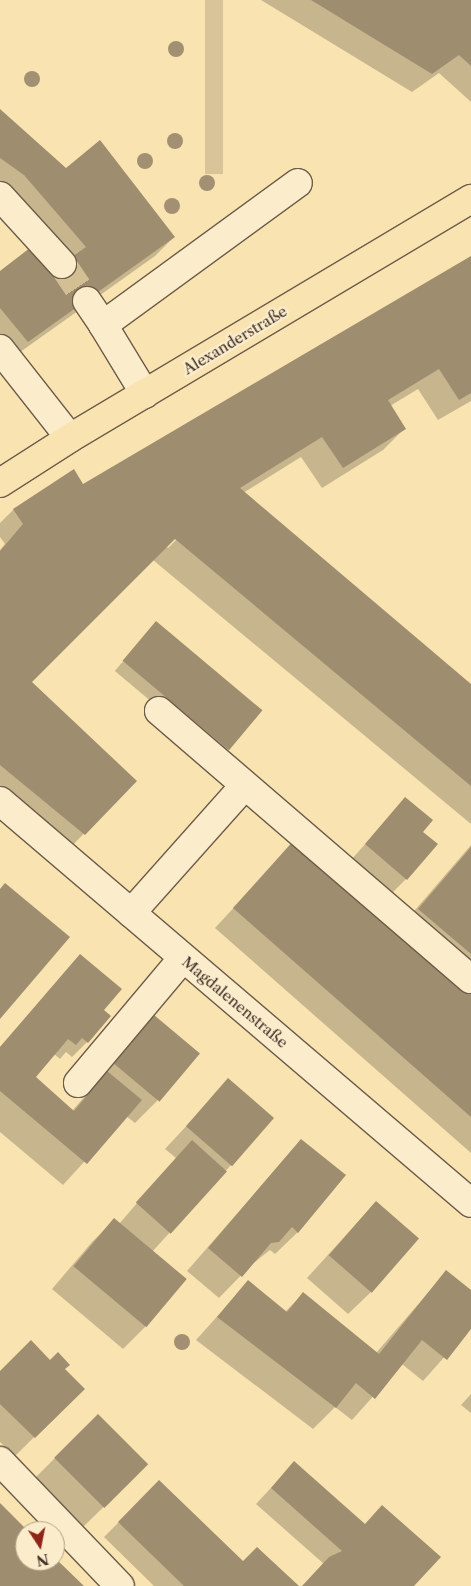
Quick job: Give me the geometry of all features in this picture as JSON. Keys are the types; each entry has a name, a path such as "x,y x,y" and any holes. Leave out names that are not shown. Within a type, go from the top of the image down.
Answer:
{"main road":[{"name":"Alexanderstraße","path":"0,483 70,438 471,199"}],"street":[{"path":"103,325 298,183"},
{"path":"0,196 62,264"},
{"path":"87,301 145,394"},
{"path":"0,349 70,438"},
{"path":"159,711 471,979"},
{"path":"131,913 245,785"},
{"name":"Magdalenenstraße","path":"0,801 471,1203"},
{"path":"78,1083 184,958"},
{"path":"0,1461 120,1586"}],"shaded area":[{"path":"205,0 223,0 223,174 205,174"}],"building":[{"path":"311,0 471,0 471,66 459,55 432,74"},
{"path":"0,109 66,168 100,140 175,237 28,342 0,308 0,271 35,244 62,264 86,247 24,175 0,158"},
{"path":"471,256 471,393 459,400 439,369 388,400 406,429 343,468 322,437 240,488 471,684 471,786 175,539 32,682 137,781 85,835 0,765 0,551 23,524 13,509 74,469 83,484"},
{"path":"156,621 262,710 229,750 123,661"},
{"path":"405,797 433,820 423,832 438,844 407,880 365,844"},
{"path":"295,839 471,994 471,1117 233,908"},
{"path":"471,847 471,954 418,909"},
{"path":"5,883 70,937 0,1019 0,889"},
{"path":"80,954 122,989 104,1010 111,1016 88,1043 82,1038 76,1045 68,1039 36,1077 74,1111 107,1071 142,1100 87,1164 0,1091 0,1047"},
{"path":"154,1015 200,1054 159,1102 114,1063"},
{"path":"228,1078 274,1118 232,1166 186,1126"},
{"path":"301,1139 346,1175 298,1233 292,1227 279,1242 271,1243 242,1277 208,1248"},
{"path":"192,1140 227,1171 171,1234 136,1202"},
{"path":"376,1201 419,1238 372,1293 329,1255"},
{"path":"114,1218 187,1279 146,1327 74,1266"},
{"path":"446,1270 471,1290 471,1329 447,1360 422,1340 375,1399 356,1383 336,1408 217,1317 248,1280 287,1312 303,1292 379,1354"},
{"path":"31,1340 50,1360 58,1352 70,1365 65,1369 85,1389 35,1438 0,1404 0,1371"},
{"path":"98,1414 148,1464 104,1508 54,1458"},
{"path":"294,1461 365,1524 382,1505 441,1557 414,1586 302,1586 329,1557 342,1551 271,1488"},
{"path":"159,1480 243,1561 257,1547 299,1586 184,1586 118,1522"},
{"path":"0,1503 18,1521 15,1521 15,1571 65,1571 65,1568 84,1586 0,1586"}],"tunnel":[{"path":"62,264 87,301"}]}
